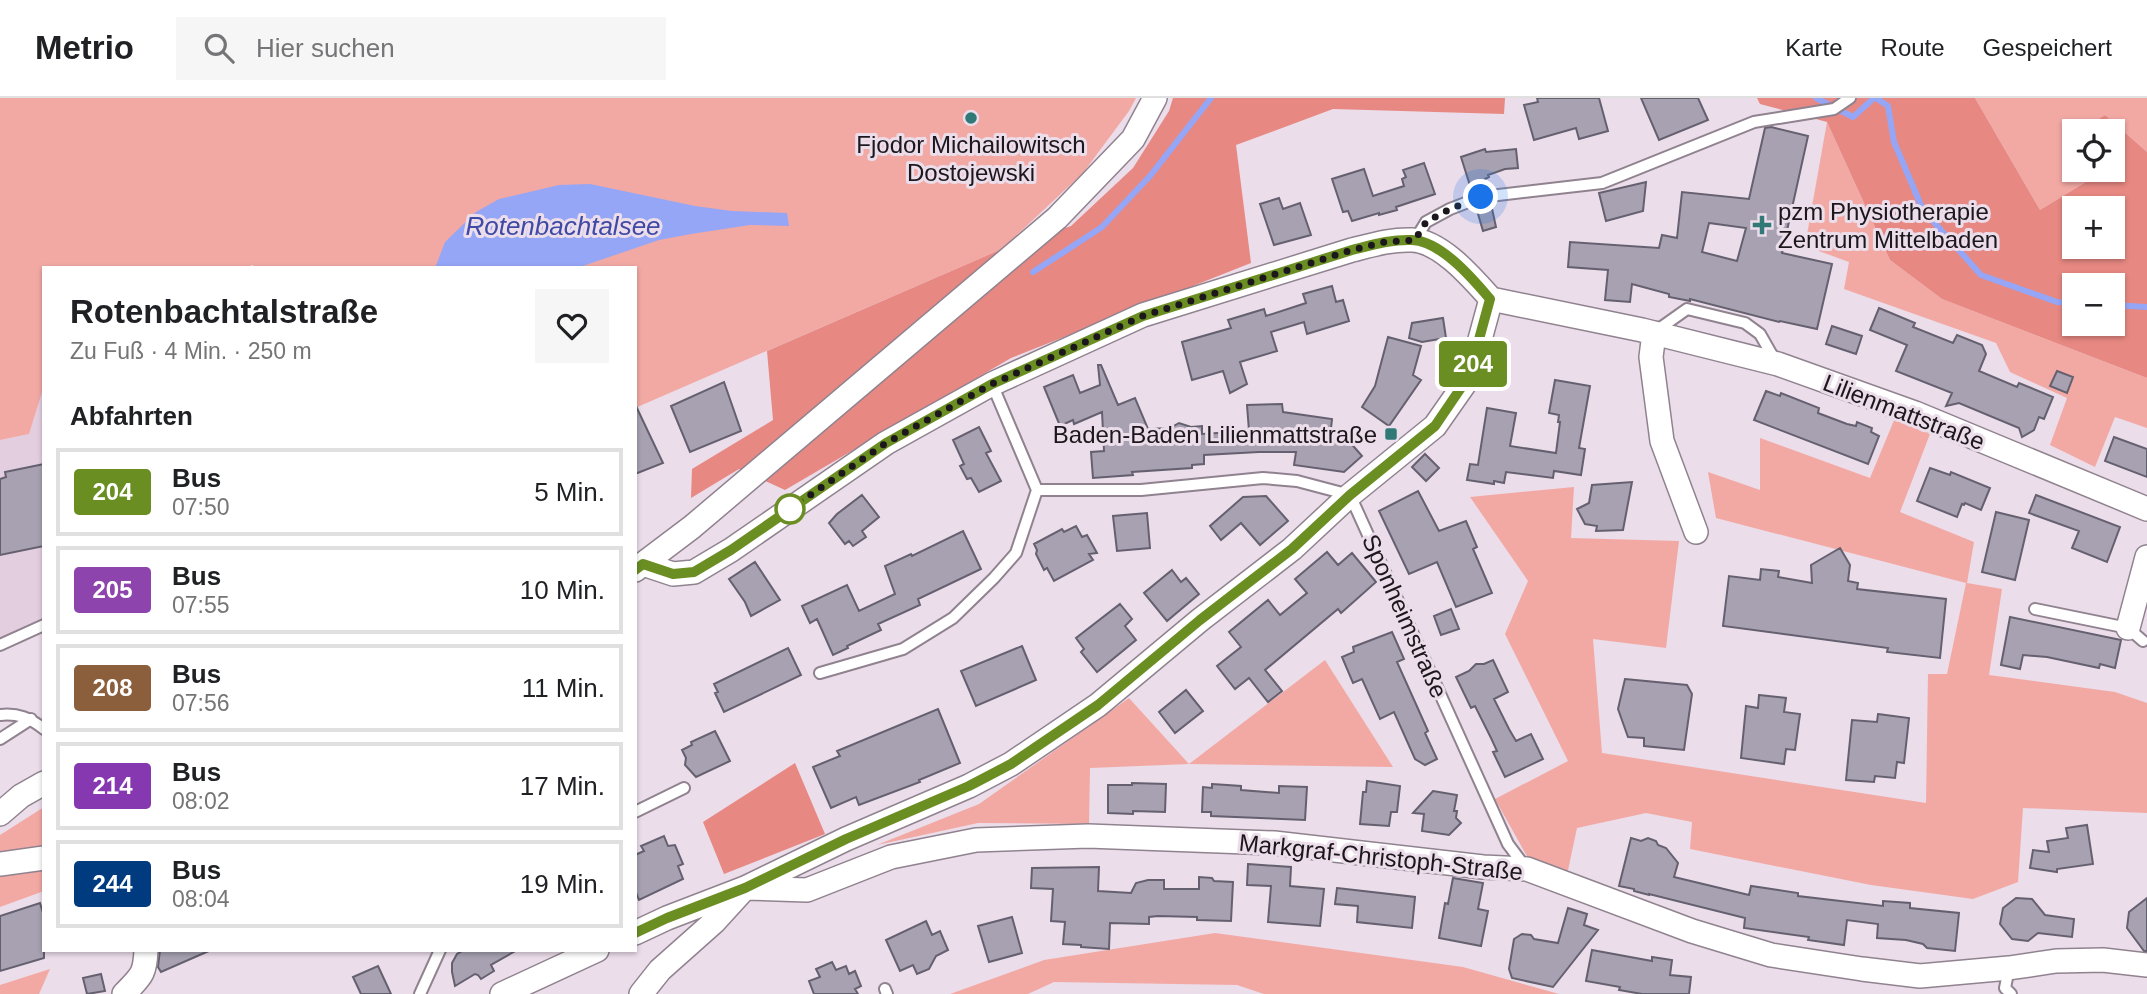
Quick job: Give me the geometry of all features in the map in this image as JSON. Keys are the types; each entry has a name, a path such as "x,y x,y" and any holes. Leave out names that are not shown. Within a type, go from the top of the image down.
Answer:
{"street":[{"path":"639,567 691,527 1057,218 1133,139 1156,98"},
{"path":"637,932 745,888 1011,764 1098,705 1200,620 1292,549 1350,495 1435,426 1469,376 1490,299 1454,261 1433,246 1415,240 1385,242 1352,250 1143,316 992,384 886,443 731,550 694,572 673,574 639,567"},
{"name":"Lilienmattstraße","path":"1490,299 1654,333 1778,364 1914,413 2147,509"},
{"path":"1654,333 1651,357 1662,441 1696,532"},
{"path":"2135,634 2147,557"},
{"path":"0,814 21,796 42,784"},
{"name":"Markgraf-Christoph-Straße","path":"745,888 807,890 891,857 976,841 1088,836 1274,843 1483,867 1527,869 1692,931 1771,955 1920,976 2056,961 2092,960 2147,965"},
{"path":"0,864 42,858"},
{"path":"641,994 660,970 714,922 745,888"},
{"path":"124,994 144,972 146,952"},
{"path":"502,994 593,952"}],"lane":[{"path":"1415,240 1426,222 1481,197 1602,183 1754,122 1834,109 1849,99"},
{"path":"1654,333 1687,309 1745,323 1760,334 1778,364"},
{"path":"820,673 903,649 953,618 1016,553 1037,490 992,384"},
{"path":"1037,490 1141,490 1263,478 1297,481 1350,495"},
{"name":"Sponheimstraße","path":"1350,495 1508,844 1527,869"},
{"path":"2035,609 2135,634"},
{"path":"0,645 42,626"},
{"path":"0,715 11,713 31,719 42,727"},
{"path":"0,739 31,719"},
{"path":"637,810 684,788"},
{"path":"421,994 439,952"},
{"path":"2009,968 2005,988 2011,994"}],"shaded area":[{"path":"0,98 1136,98 1083,173 1002,249 637,407 637,266 42,266 42,392 29,434 0,440"},
{"path":"1173,98 1505,98 1504,114 1333,109 1236,145 1251,263 1011,358 785,490 739,469 691,498 692,469 773,420 767,351 1002,249 1071,226 1133,168 1169,111"},
{"path":"1757,98 1975,98 2040,210 2062,197 2062,259 2125,259 2125,196 2063,196 2086,182 2125,182 2125,133 2147,152 2147,378 1942,299 1890,260 1827,122 1760,104"},
{"path":"1975,98 2147,98 2147,152 2125,133 2125,119 2110,119 2105,115 2098,119 2062,119 2062,182 2086,182 2040,210"},
{"path":"1827,122 1890,260 1942,299 2147,378 2147,428 2115,417 2095,467 2050,445 2067,398 2010,372 1996,343 1844,289 1849,262 1805,246"},
{"path":"42,392 42,626 0,645 0,440 29,434"},
{"path":"1895,418 1930,434 1900,512 1974,542 1967,583 2002,589 1989,675 2115,692 2147,703 2147,813 2023,808 2018,882 1973,899 1871,885 1690,849 1692,822 1646,813 1577,828 1567,875 1528,858 1495,799 1568,761 1505,634 1528,581 1470,497 1574,487 1571,538 1679,541 1666,648 1593,639 1602,753 1926,803 1928,674 1947,674 1966,583 1716,518 1708,472 1760,490 1760,438 1870,478"},
{"path":"1325,660 1393,767 1189,764"},
{"path":"1129,698 1189,764 1090,768 1089,824 978,823 877,845 979,804"},
{"path":"795,763 825,834 724,874 703,822"},
{"path":"42,808 42,892 0,907 0,835"},
{"path":"1215,933 1463,967 1559,994 1264,994 1237,985 1054,982 1028,994 950,994 1044,960"},
{"path":"50,969 39,994 0,994 0,985"}],"water":[{"name":"Rotenbachtalsee","path":"590,184 695,206 732,211 787,213 789,226 750,225 659,240 583,266 436,266 445,242 476,212 499,199 559,185"}],"building":[{"path":"1537,98 1599,98 1608,131 1579,139 1576,128 1534,140 1524,105 1538,102"},
{"path":"1641,98 1698,98 1708,120 1659,140"},
{"name":"pzm Physiotherapie Zentrum Mittelbaden","path":"1765,128 1808,136 1782,253 1832,264 1817,329 1690,299 1669,297 1669,294 1632,284 1630,302 1605,300 1608,270 1568,267 1570,242 1659,248 1662,235 1677,238 1682,192 1749,199","holes":["1709,223 1746,228 1737,261 1702,252"]},
{"path":"1485,149 1486,152 1516,149 1518,168 1488,175 1485,179 1487,188 1472,192 1461,157"},
{"path":"1424,163 1435,194 1396,207 1397,210 1352,221 1348,211 1343,212 1332,179 1364,169 1373,196 1404,186 1402,179 1406,177 1403,170"},
{"path":"1646,182 1643,211 1606,221 1599,193"},
{"path":"1279,198 1283,209 1300,203 1311,235 1274,245 1260,204"},
{"path":"1491,204 1496,227 1483,231 1476,207"},
{"path":"1332,286 1336,302 1343,300 1349,321 1307,334 1304,322 1271,332 1277,351 1240,362 1247,384 1230,393 1223,371 1192,380 1182,342 1231,328 1228,320 1264,309 1266,316 1306,303 1303,294"},
{"path":"1879,308 1915,323 1913,327 1953,343 1957,335 1982,345 1986,354 1979,371 2017,387 2019,383 2053,397 2044,419 2039,417 2034,430 2022,437 2019,428 1959,403 1946,406 1952,393 1896,371 1907,345 1870,330"},
{"path":"1443,318 1446,338 1422,342 1409,338 1412,323"},
{"path":"1832,326 1862,336 1856,354 1826,344"},
{"path":"1388,337 1421,346 1413,375 1421,380 1389,426 1362,407 1375,386"},
{"path":"1098,365 1101,365 1118,405 1135,398 1148,429 1170,428 1179,423 1191,427 1202,426 1202,434 1249,431 1247,405 1282,404 1283,412 1332,419 1330,438 1348,440 1362,456 1344,472 1294,465 1296,452 1259,452 1204,455 1204,464 1192,465 1192,468 1093,478 1091,452 1104,451 1102,412 1074,424 1073,420 1060,426 1044,387 1073,375 1080,393 1100,385"},
{"path":"2057,371 2073,377 2067,393 2050,386"},
{"path":"1555,380 1590,386 1579,448 1585,449 1581,475 1554,471 1553,478 1506,472 1504,483 1467,480 1470,464 1478,465 1487,408 1516,413 1510,446 1556,453 1559,415 1549,413"},
{"path":"724,382 741,431 690,452 671,406"},
{"path":"1766,391 1780,396 1781,393 1819,408 1818,413 1847,424 1856,426 1857,422 1872,428 1871,432 1879,436 1868,464 1754,420"},
{"path":"637,408 663,463 637,473"},
{"path":"979,427 991,451 986,453 1001,481 979,492 960,466 964,464 953,440"},
{"path":"2114,437 2147,449 2147,477 2105,461"},
{"path":"1425,454 1439,468 1426,481 1412,467"},
{"path":"42,464 42,546 0,555 0,479 6,477 5,472"},
{"path":"1930,468 1950,475 1951,472 1990,488 1981,510 1965,503 1962,504 1957,517 1917,501"},
{"path":"1632,482 1623,530 1596,531 1597,526 1585,524 1577,509 1589,503 1592,485"},
{"path":"1418,491 1439,531 1466,521 1477,547 1473,549 1492,593 1456,607 1437,562 1409,574 1379,511"},
{"path":"862,495 879,517 862,531 866,537 853,546 849,541 845,544 829,523"},
{"path":"2036,495 2120,527 2107,562 2072,548 2079,531 2029,513"},
{"path":"1266,496 1288,521 1260,545 1241,523 1221,540 1210,526 1243,497"},
{"path":"1996,512 2029,520 2015,580 1982,572"},
{"path":"1147,513 1150,548 1117,551 1113,516"},
{"path":"1076,526 1082,537 1087,535 1097,553 1089,554 1093,560 1054,581 1047,568 1044,570 1034,544 1062,529 1064,532"},
{"path":"963,531 981,569 918,599 920,605 878,624 881,630 833,655 817,619 810,623 802,606 847,585 859,611 895,594 885,566"},
{"path":"1840,548 1850,565 1848,581 1858,583 1857,589 1946,599 1940,658 1887,652 1888,648 1723,626 1729,576 1760,580 1761,569 1779,571 1778,577 1812,583 1811,565"},
{"path":"1327,552 1338,565 1352,553 1376,582 1341,613 1338,609 1265,670 1282,691 1268,702 1249,678 1235,689 1217,666 1241,647 1229,632 1268,600 1280,615 1307,593 1295,579"},
{"path":"755,562 780,600 751,616 729,579"},
{"path":"1172,570 1181,582 1186,578 1199,594 1167,621 1144,593"},
{"path":"1120,604 1132,619 1125,626 1136,640 1097,672 1081,652 1084,649 1076,638"},
{"path":"1451,609 1459,629 1441,635 1434,616"},
{"path":"2010,617 2121,640 2115,668 2100,664 2099,668 2023,655 2020,669 2001,665"},
{"path":"1392,632 1404,659 1397,662 1428,731 1425,733 1437,759 1425,765 1415,759 1394,712 1380,719 1362,679 1353,683 1342,657 1354,652 1353,647"},
{"path":"1022,646 1036,680 976,706 961,671"},
{"path":"788,648 801,675 724,712 714,684"},
{"path":"1493,660 1508,692 1494,699 1509,729 1516,741 1531,734 1543,759 1505,777 1493,752 1497,751 1491,738 1475,706 1471,708 1456,677 1476,664"},
{"path":"1625,679 1687,685 1692,694 1684,750 1644,746 1644,738 1628,737 1618,709"},
{"path":"1186,690 1203,711 1175,733 1159,712"},
{"path":"1759,695 1786,698 1784,712 1800,714 1795,750 1786,749 1784,764 1741,758 1746,706 1758,708"},
{"path":"938,709 960,763 919,780 920,782 859,805 856,797 831,808 813,767 840,756 837,751"},
{"path":"1878,714 1909,718 1904,763 1897,762 1895,778 1875,776 1874,782 1846,780 1852,720 1877,722"},
{"path":"715,731 730,761 696,777 685,765 686,758 682,750 692,745 691,742"},
{"path":"1367,781 1400,786 1397,812 1391,812 1389,826 1360,824 1363,792 1366,792"},
{"path":"1166,784 1165,812 1108,813 1108,785"},
{"path":"1212,784 1279,793 1279,786 1307,787 1305,820 1211,816 1211,812 1202,812 1203,787 1212,788"},
{"path":"1433,791 1457,795 1454,811 1457,811 1456,818 1461,823 1449,835 1422,831 1424,814 1413,813"},
{"path":"2087,825 2093,864 2057,869 2057,872 2030,868 2033,850 2049,852 2047,841 2068,838 2066,828"},
{"path":"664,836 668,846 675,845 683,864 678,866 683,879 639,900 637,854 644,851 641,846"},
{"path":"1631,838 1641,841 1648,838 1666,848 1678,863 1674,877 1749,895 1751,886 1798,893 1798,896 1883,906 1883,901 1910,903 1910,908 1959,913 1955,951 1927,948 1923,944 1906,940 1877,938 1878,924 1847,920 1844,945 1744,928 1745,918 1619,886"},
{"path":"1248,864 1291,867 1290,886 1324,889 1320,926 1268,922 1271,886 1247,885"},
{"path":"1099,867 1098,891 1131,893 1136,883 1148,880 1164,880 1164,889 1199,889 1199,877 1233,882 1231,921 1197,920 1197,917 1149,917 1149,924 1110,923 1109,949 1063,944 1065,922 1051,921 1053,889 1031,888 1032,868"},
{"path":"1453,878 1483,883 1478,909 1488,911 1481,946 1439,938 1445,903 1448,904"},
{"path":"1337,888 1415,897 1412,928 1357,922 1358,906 1335,904"},
{"path":"2016,898 2032,899 2045,915 2074,919 2072,937 2038,933 2028,941 2012,939 2000,924 2003,908"},
{"path":"2147,898 2147,951 2144,951 2127,928 2129,912"},
{"path":"40,903 44,958 0,971 0,916"},
{"path":"1568,908 1587,914 1584,925 1598,930 1553,987 1512,978 1509,969 1514,939 1522,934 1558,943"},
{"path":"1012,917 1022,953 989,962 978,926"},
{"path":"926,921 932,935 940,931 948,950 936,956 929,969 917,974 913,965 900,971 886,940"},
{"path":"1592,950 1652,961 1652,957 1672,960 1670,975 1691,977 1689,994 1642,994 1586,981"},
{"path":"160,952 206,952 161,972 158,967"},
{"path":"514,952 491,965 494,971 481,979 475,974 455,986 452,963 457,954"},
{"path":"832,962 836,970 846,966 849,974 855,971 861,986 855,989 858,994 814,994 809,981 820,977 816,969"},
{"path":"378,966 391,994 361,994 353,977"},
{"path":"101,974 105,991 87,994 83,978"}],"waterway":[{"path":"1033,272 1102,227 1150,176 1211,98"},
{"path":"1816,98 1853,117 1874,98"},
{"path":"1876,98 1888,106 1894,142 1923,210 1981,275 2062,302"},
{"path":"2125,306 2147,307"}],"bus line":[{"name":"204","path":"637,568 643,564 673,574 694,572 731,550 886,443 992,384 1143,316 1352,250 1385,242 1415,240 1433,246 1454,261 1490,299 1469,376 1435,426 1350,495 1292,549 1200,620 1098,705 1011,764 969,786 846,839 745,888 637,932"}],"place":[{"name":"Fjodor Michailowitsch Dostojewski","path":"971,118"},
{"name":"pzm Physiotherapie Zentrum Mittelbaden","path":"1762,225"},
{"name":"Baden-Baden Lilienmattstraße","path":"1391,434"}],"route":[{"path":"790,509 886,443 992,384 1143,316 1352,250 1385,242 1415,240 1426,222 1481,197"}]}
